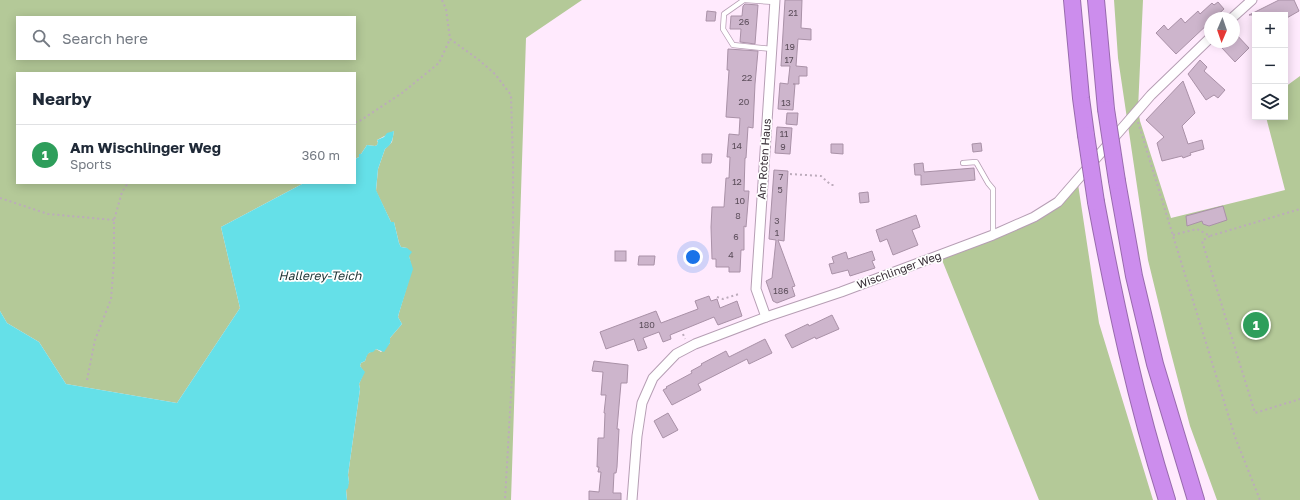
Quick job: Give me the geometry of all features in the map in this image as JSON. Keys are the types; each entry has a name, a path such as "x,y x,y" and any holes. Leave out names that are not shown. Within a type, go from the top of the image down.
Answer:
{"highway":[{"path":"1072,0 1086,135 1110,279 1131,371 1151,448 1167,500"},
{"path":"1096,0 1106,109 1134,276 1154,357 1196,500"}],"street":[{"path":"1239,12 1252,0"},
{"name":"Am Roten Haus","path":"766,317 756,290 775,1"},
{"name":"Wischlinger Weg","path":"632,500 637,436 642,403 653,378 676,354 695,344 766,317 841,292 993,235 1034,217 1058,202 1135,112 1204,44"}],"lane":[{"path":"772,49 733,45 723,29 724,14 744,0 775,1"},
{"path":"963,163 976,162 993,189 993,235"}],"path":[{"path":"356,122 386,104 439,63 450,39 446,9 442,0"},
{"path":"450,39 479,60 495,74 511,96 513,161 513,359 505,500"},
{"path":"1135,112 1235,437 1260,500"},
{"path":"790,174 821,176 831,185 836,184"},
{"path":"87,380 95,340 111,299 114,261 114,220 122,192 127,184"},
{"path":"0,198 48,214 114,220"},
{"path":"1300,209 1210,236 1202,241 1256,413 1300,399"},
{"path":"1172,235 1197,229 1210,236"},
{"path":"717,297 723,299 739,294"},
{"path":"683,334 686,340"}],"green space":[{"path":"0,0 582,0 526,38 511,500 347,500 346,489 349,482 348,475 360,389 359,384 364,372 360,366 361,363 365,361 367,354 376,349 381,352 390,343 390,338 402,324 398,317 412,269 407,248 401,247 394,222 391,222 376,191 378,169 385,149 392,142 394,131 377,140 377,145 367,145 359,157 356,158 356,72 16,72 16,184 302,184 221,227 240,308 177,403 66,384 39,342 7,323 0,311"},
{"path":"1114,0 1143,0 1138,109 1140,121 1171,218 1285,190 1267,120 1288,120 1288,85 1300,76 1300,500 1217,500 1190,426 1148,260 1118,58"},
{"path":"1078,184 1099,323 1153,500 1039,500 940,255 1034,217"}],"water":[{"name":"Hallerey-Teich","path":"394,131 392,141 385,149 378,169 376,190 391,222 394,222 401,247 407,248 412,252 409,256 413,269 398,317 402,324 390,338 390,343 384,352 376,349 368,355 360,366 365,372 359,384 360,389 348,475 349,482 346,490 347,500 0,500 0,311 7,323 39,342 66,384 177,403 240,308 221,227 302,184 356,184 356,158 359,157 359,154 361,154 367,145 377,145 377,140 384,137 387,133"}],"building":[{"path":"785,0 802,0 801,28 811,29 811,40 798,39 796,66 807,67 807,76 799,76 799,84 795,84 793,110 778,109 780,83 788,84 790,66 781,66"},
{"path":"1279,0 1294,0 1299,11 1288,17 1288,12 1255,12"},
{"path":"1218,2 1224,9 1221,12 1204,12 1204,28 1176,54 1156,33 1164,25 1168,30 1181,18 1185,23 1198,11 1200,14 1212,3 1214,5"},
{"path":"745,4 758,5 755,44 740,42 741,29 730,29 731,16 742,16 743,6"},
{"path":"707,11 716,12 715,21 706,21"},
{"path":"1240,38 1249,48 1235,62 1222,48 1240,48"},
{"path":"728,49 758,51 753,128 748,127 745,158 744,191 749,191 746,227 744,226 744,250 741,250 740,272 729,272 729,267 716,267 716,259 712,259 712,207 724,207 726,178 729,178 730,157 727,157 729,134 739,135 740,118 726,117 729,70 727,70"},
{"path":"1200,60 1207,67 1204,71 1225,90 1218,98 1214,95 1206,100 1188,74"},
{"path":"1183,81 1195,113 1182,126 1188,144 1202,140 1204,149 1190,153 1191,155 1183,158 1182,156 1162,161 1157,143 1164,137 1146,120"},
{"path":"787,113 798,113 797,125 786,124"},
{"path":"777,127 792,128 790,154 775,153"},
{"path":"981,143 982,151 973,152 972,144"},
{"path":"831,144 843,144 843,154 831,153"},
{"path":"702,154 712,154 711,163 702,163"},
{"path":"923,163 924,172 974,168 975,180 921,185 921,175 915,175 914,164"},
{"path":"774,170 788,171 784,241 778,240 795,286 792,287 795,296 777,303 773,301 766,281 772,278 776,240 769,239"},
{"path":"868,192 869,202 860,203 859,193"},
{"path":"1223,206 1227,220 1209,226 1203,224 1202,221 1187,226 1186,216"},
{"path":"916,215 920,227 912,230 918,245 893,255 887,239 880,242 876,230"},
{"path":"615,251 626,251 626,261 615,261"},
{"path":"872,251 875,260 872,261 875,268 850,276 848,270 832,274 829,264 834,263 832,257 846,252 848,259"},
{"path":"639,256 655,256 654,265 638,265"},
{"path":"709,296 711,301 717,299 720,308 737,301 742,316 718,325 714,317 670,335 671,339 663,342 659,332 643,338 647,348 638,351 634,339 606,349 600,332 656,311 661,323 698,309 695,301"},
{"path":"832,315 839,329 816,339 815,337 792,348 785,335"},
{"path":"765,339 772,353 749,364 747,359 698,384 701,390 672,405 663,390 692,373 691,371 702,365 701,364 726,351 729,357"},
{"path":"594,361 628,365 627,383 621,383 617,429 619,429 617,467 616,473 614,473 613,493 621,493 621,500 589,500 589,491 599,492 601,472 598,472 599,467 597,467 598,438 604,438 606,395 601,395 603,372 592,371"},
{"path":"668,413 678,430 663,438 654,421"}],"place":[{"name":"Am Wischlinger Weg","path":"1256,325"}]}
